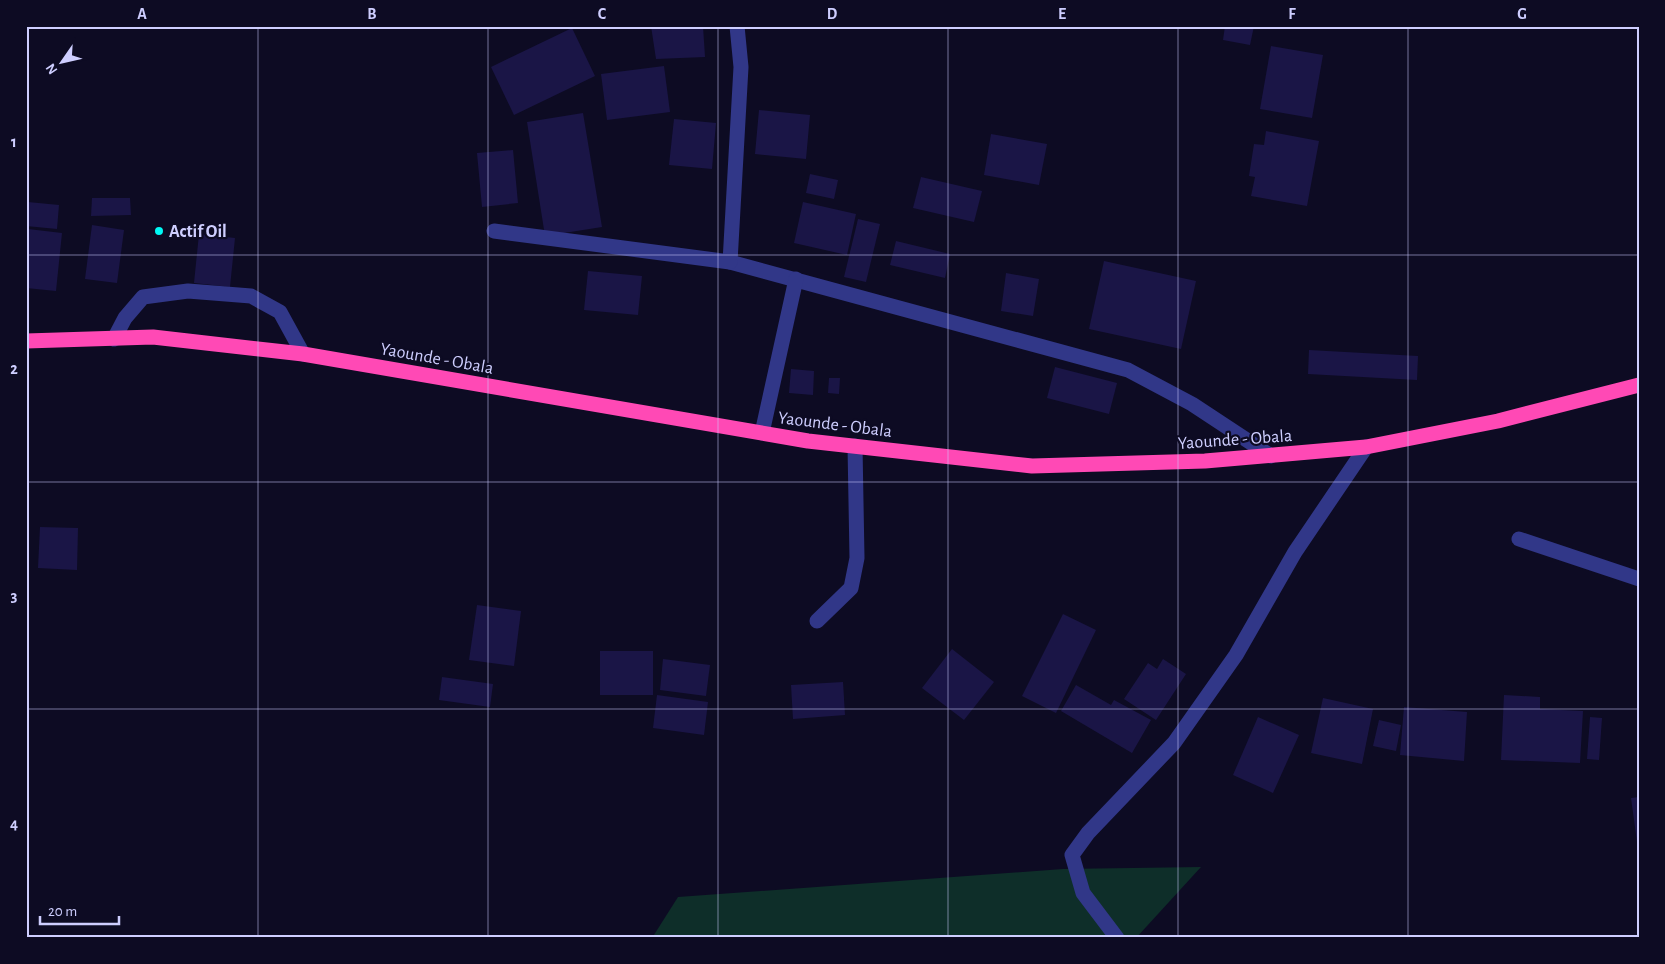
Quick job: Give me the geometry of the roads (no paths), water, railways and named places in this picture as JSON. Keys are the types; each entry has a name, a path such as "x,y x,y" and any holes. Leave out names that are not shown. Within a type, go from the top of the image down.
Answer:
{"highway":[{"name":"Yaounde - Obala","path":"26,341 153,337 303,354 808,441 1032,466 1205,461 1366,447 1498,421 1639,385"}],"street":[{"path":"730,262 741,67 737,26"},
{"path":"494,231 730,262 1128,370 1192,404 1271,456"},
{"path":"762,433 796,279"},
{"path":"114,338 125,318 143,298 188,291 251,296 280,312 303,354"},
{"path":"817,621 851,588 858,558 855,446"},
{"path":"1117,938 1083,893 1072,854 1088,833 1174,743 1236,655 1295,552 1366,447"},
{"path":"1519,539 1639,579"}],"place":[{"name":"Actif Oil","path":"159,231"}]}
